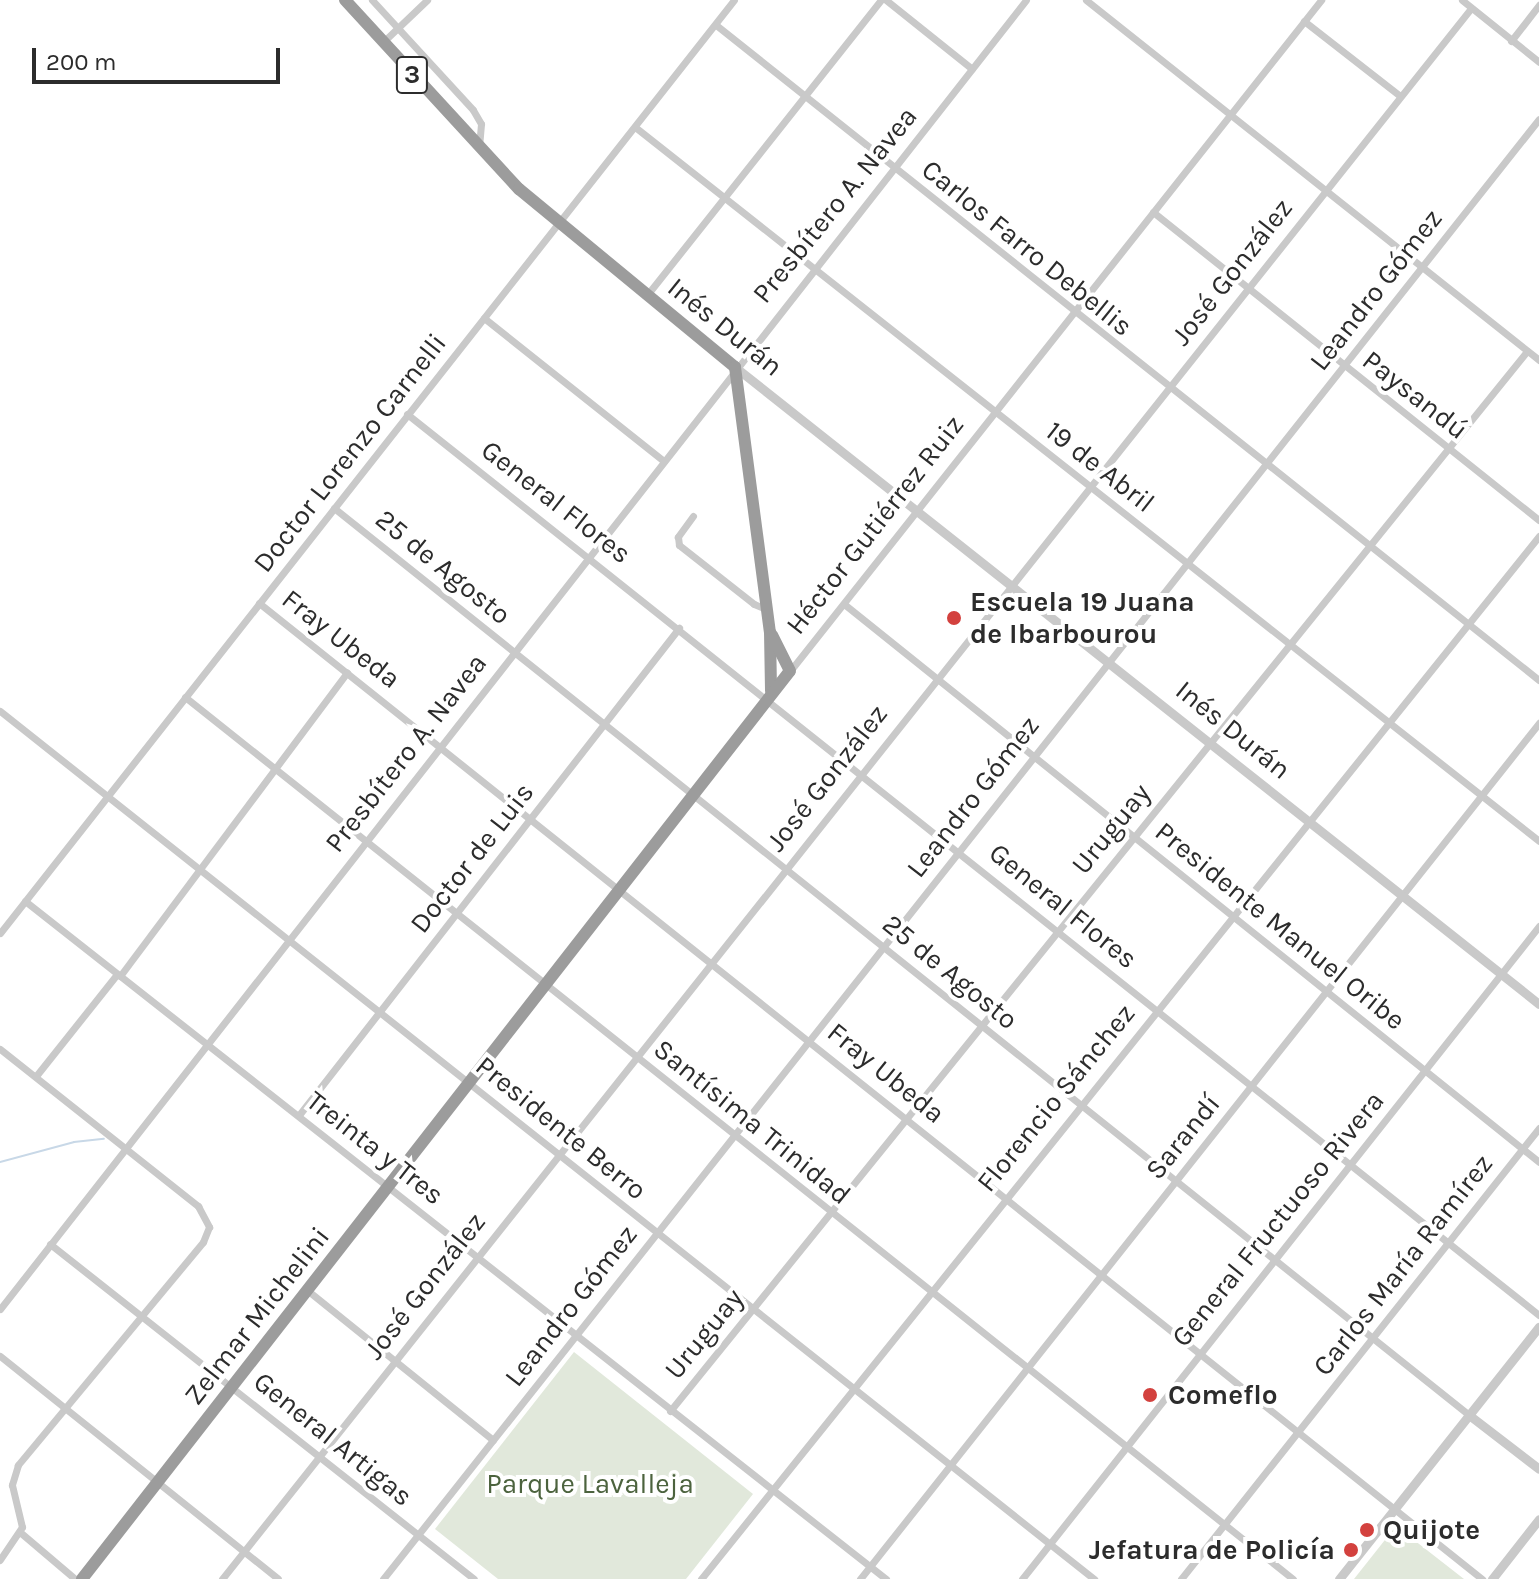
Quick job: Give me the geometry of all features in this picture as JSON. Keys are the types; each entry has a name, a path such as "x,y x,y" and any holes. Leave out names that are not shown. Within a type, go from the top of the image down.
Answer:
{"highway":[{"name":"3","path":"345,0 478,150"},
{"name":"Inés Durán","path":"478,150 558,224 735,367"},
{"path":"735,367 770,632 773,662 769,698"},
{"path":"770,632 790,671"},
{"path":"773,662 790,671"},
{"name":"Héctor Gutiérrez Ruiz","path":"469,1083 790,671"},
{"name":"Zelmar Michelini","path":"82,1579 469,1083"}],"street":[{"path":"372,0 479,118 478,150"},
{"path":"383,42 427,0"},
{"name":"Doctor Lorenzo Carnelli","path":"0,933 734,0"},
{"path":"647,295 884,0 972,69"},
{"name":"Presbítero A. Navea","path":"0,1309 735,367 1026,0"},
{"path":"1086,0 1539,360"},
{"name":"Héctor Gutiérrez Ruiz","path":"790,671 1321,0"},
{"path":"1462,0 1539,62"},
{"path":"1511,41 1539,5"},
{"name":"José González","path":"222,1579 935,676 1471,8"},
{"path":"1304,21 1400,96"},
{"name":"Carlos Farro Debellis","path":"716,25 1167,388 1539,680"},
{"name":"Leandro Gómez","path":"383,1579 1539,119"},
{"name":"19 de Abril","path":"635,127 1539,841"},
{"name":"Paysandú","path":"1153,212 1343,367 1539,520"},
{"path":"484,318 664,461"},
{"name":"Uruguay","path":"670,1411 1527,351"},
{"name":"Inés Durán","path":"735,367 1539,1004"},
{"name":"General Flores","path":"407,414 769,698 1539,1315"},
{"name":"25 de Agosto","path":"334,508 1539,1469"},
{"path":"693,516 678,537 679,545 766,609"},
{"name":"Florencio Sánchez","path":"701,1579 928,1290 1539,536"},
{"name":"Fray Ubeda","path":"259,603 810,1039 1482,1579"},
{"name":"Presidente Manuel Oribe","path":"844,604 1539,1162"},
{"name":"Doctor de Luis","path":"299,1115 679,628"},
{"path":"36,1076 119,975 347,673"},
{"name":"Santísima Trinidad","path":"185,697 1293,1579"},
{"name":"Presidente Berro","path":"0,711 1094,1579"},
{"name":"Sarandí","path":"860,1579 1539,723"},
{"name":"Treinta y Tres","path":"25,901 886,1579"},
{"name":"General Fructuoso Rivera","path":"1022,1579 1539,926"},
{"path":"0,1049 198,1206 209,1222 203,1242 14,1472 21,1533 75,1579"},
{"name":"Carlos María Ramírez","path":"1181,1579 1539,1128"},
{"name":"General Artigas","path":"50,1244 474,1579"},
{"path":"307,1290 493,1440"},
{"path":"1339,1579 1539,1327"},
{"path":"0,1356 278,1579"},
{"path":"1492,1579 1539,1519"},
{"path":"0,1560 21,1533"}],"green space":[{"name":"Parque Lavalleja","path":"574,1352 753,1494 686,1579 498,1579 435,1529"},
{"path":"1396,1526 1464,1579 1354,1579"}],"waterway":[{"path":"0,1162 74,1142 104,1139"}],"place":[{"name":"Escuela 19 Juana de Ibarbourou","path":"954,618"},
{"name":"Comeflo","path":"1150,1395"},
{"name":"Quijote","path":"1367,1530"},
{"name":"Jefatura de Policía","path":"1351,1550"}]}
